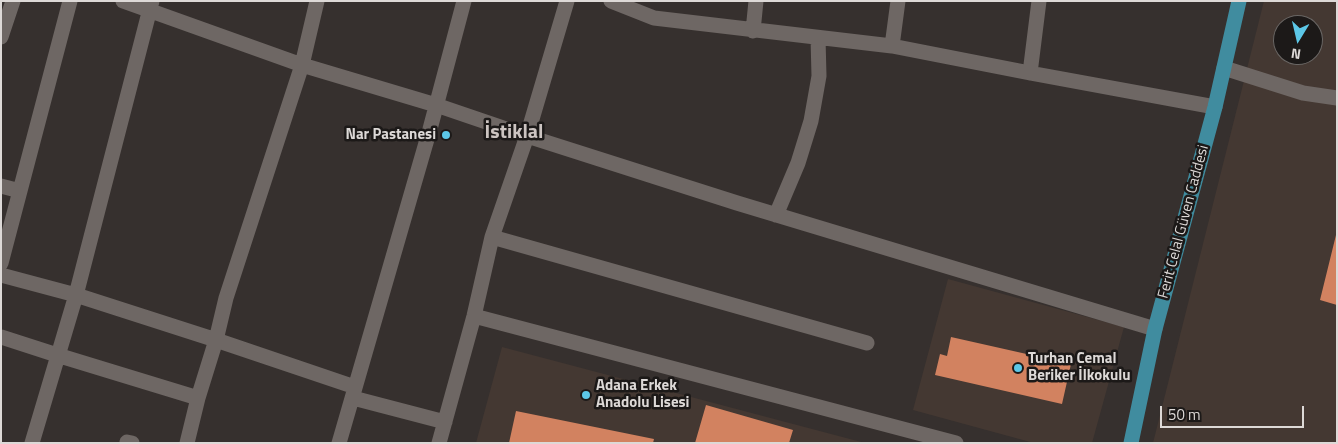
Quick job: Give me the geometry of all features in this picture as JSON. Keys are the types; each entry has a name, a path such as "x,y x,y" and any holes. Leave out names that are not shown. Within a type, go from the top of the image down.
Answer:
{"main road":[{"name":"Ferit Celal Güven Caddesi","path":"1130,443 1155,329 1215,107 1239,1"}],"street":[{"path":"1,37 13,1"},
{"path":"1,263 70,1"},
{"path":"123,1 151,5 302,66 436,105 776,215 1155,329"},
{"path":"187,443 226,298 302,66 317,1"},
{"path":"339,443 464,1"},
{"path":"439,443 474,316 492,238 527,136 567,1"},
{"path":"611,1 654,18 892,46 1215,107"},
{"path":"753,31 756,1"},
{"path":"892,46 898,1"},
{"path":"1030,73 1038,1"},
{"path":"32,443 76,295 151,5"},
{"path":"776,215 798,163 811,121 819,76 818,38"},
{"path":"1224,68 1304,93 1337,98"},
{"path":"1,186 20,191"},
{"path":"492,238 867,343"},
{"path":"1,275 76,295 216,340 354,392 445,422"},
{"path":"474,316 956,443"},
{"path":"1,337 198,398"}],"shaded area":[{"path":"1264,1 1337,1 1337,443 1153,443"},
{"name":"Turhan Cemal Beriker İlkokulu","path":"948,279 1124,327 1092,443 1034,443 913,410"},
{"name":"Adana Erkek Anadolu Lisesi","path":"502,347 865,443 476,443"}],"building":[{"path":"1337,235 1337,305 1320,300"},
{"path":"951,337 1071,364 1062,404 935,375 940,354 947,356"},
{"path":"706,405 793,430 789,443 695,443"},
{"path":"516,411 654,439 653,443 509,443"}],"place":[{"name":"Nar Pastanesi","path":"446,135"},
{"name":"Turhan Cemal Beriker İlkokulu","path":"1018,368"},
{"name":"Adana Erkek Anadolu Lisesi","path":"586,395"}],"district":[{"name":"İstiklal","path":"514,133"}]}
